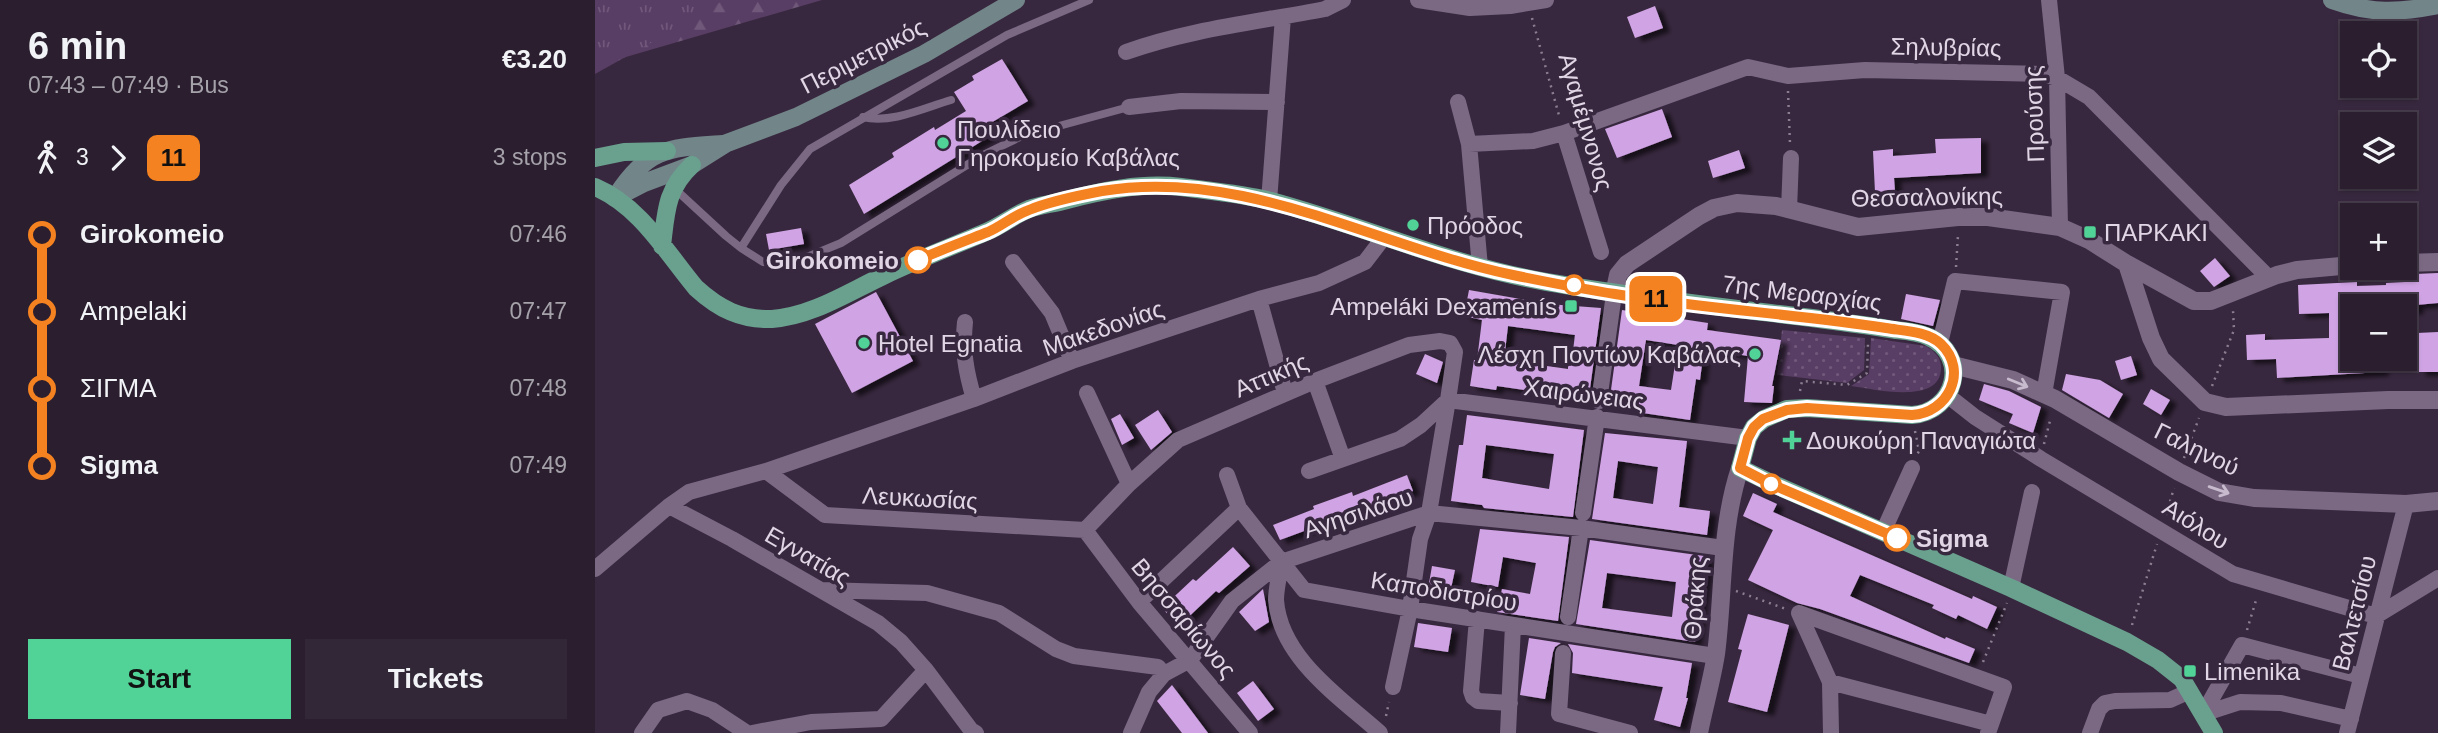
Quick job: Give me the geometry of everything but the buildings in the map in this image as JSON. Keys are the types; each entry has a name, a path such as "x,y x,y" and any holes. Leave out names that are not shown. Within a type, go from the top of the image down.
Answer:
{"main road":[{"name":"Περιμετρικός","path":"615,198 644,183 692,165 727,143 796,117 913,60 1016,0"},
{"path":"2332,0 2365,10 2389,12 2438,5"},
{"name":"Περιμετρικός","path":"615,198 640,165 667,151 727,143"},
{"path":"595,158 624,152 667,151"},
{"path":"662,246 665,214 673,187 692,165"},
{"name":"7ης Μεραρχίας","path":"595,187 615,198 640,220 697,288 722,309 737,315 769,319 791,316 815,308 918,260 991,230 1029,209 1101,191 1176,187 1269,201 1481,267 1614,294 1868,325 1920,334 1940,343"},
{"path":"1940,343 1953,365 1954,378 1947,395 1933,410 1912,415 1798,408 1787,410 1763,419 1754,427 1748,438 1740,468 2127,642 2170,669 2190,691 2214,733"}],"street":[{"path":"1126,52 1157,41 1325,9 1343,0"},
{"path":"1418,0 1470,8 1529,4 1546,0"},
{"name":"Προύσης","path":"2049,1 2057,78 2060,227"},
{"path":"1269,201 1283,17"},
{"name":"Σηλυβρίας","path":"1469,144 1532,141 1564,133 1748,67 1788,76 1865,70 2028,73 2057,78 2088,97 2269,278"},
{"path":"1129,107 1181,101 1277,102"},
{"path":"1458,102 1469,144 1481,267"},
{"name":"Αγαμέμνονος","path":"1564,133 1601,252"},
{"path":"1789,210 1791,158"},
{"name":"Θεσσαλονίκης","path":"1614,294 1618,275 1627,264 1706,212 1725,205 1748,203 1858,227 1958,217 1988,217 2060,227 2089,240 2194,301 2211,301 2269,278"},
{"name":"Μακεδονίας","path":"669,506 689,492 766,471 1072,362 1345,273 1365,262 1384,237"},
{"path":"1013,262 1052,313 1072,362"},
{"path":"2417,263 2438,262"},
{"path":"2127,264 2151,338 2161,359 2205,402 2226,407 2438,400"},
{"path":"2269,278 2297,270 2340,266"},
{"path":"1940,343 1955,281 2062,292 2050,396"},
{"path":"1568,617 1614,294"},
{"path":"1259,299 1285,393"},
{"path":"965,322 964,366 974,399"},
{"name":"Αττικής","path":"1086,530 1129,484 1178,440 1285,393 1409,345 1445,341 1450,343 1455,352 1448,400"},
{"name":"Γαληνού","path":"1953,365 2013,380 2050,396 2218,492 2254,498 2406,504 2438,500"},
{"path":"1315,381 1343,459"},
{"path":"1087,393 1129,484"},
{"name":"Αιόλου","path":"1947,395 1975,417 2041,459 2233,574 2376,616"},
{"path":"1308,471 1400,439 1421,425 1448,400"},
{"path":"1393,687 1410,609 1420,539 1429,513 1448,400"},
{"name":"Χαιρώνειας","path":"1448,400 1598,410 1748,438"},
{"name":"Θράκης","path":"1699,733 1715,656 1723,548 1732,491 1740,468"},
{"path":"1882,532 1912,468"},
{"name":"Λευκωσίας","path":"766,471 825,515 1086,530"},
{"name":"Καποδιστρίου","path":"1227,475 1239,508 1304,590 1715,656"},
{"path":"2011,588 2032,492"},
{"name":"Βαλτετσίου","path":"2349,726 2406,504"},
{"path":"595,569 669,506"},
{"name":"Εγνατίας","path":"669,506 878,623 901,642 926,670 976,733"},
{"path":"1139,602 1239,508"},
{"name":"Αγησιλάου","path":"1131,733 1149,692 1164,674 1190,660 1232,601 1281,562 1429,513 1582,521 1723,548"},
{"name":"Βησσαρίωνος","path":"1086,530 1139,602 1250,733"},
{"path":"1281,562 1276,600 1286,636 1312,671 1383,727"},
{"path":"2376,616 2438,578"},
{"path":"818,590 927,593 999,613 1056,649 1074,656 1158,667 1164,674"},
{"path":"1799,613 2004,687 1989,729 1830,682"},
{"path":"1799,613 1830,682 1831,733"},
{"path":"1478,618 1471,691 1473,697 1478,701 1510,703"},
{"path":"1508,733 1513,625"},
{"path":"2203,714 2242,645 2361,676"},
{"path":"1563,653 1559,714 1630,733"},
{"path":"752,733 811,722 881,719 926,670"},
{"path":"2091,733 2099,709 2105,703 2170,700 2190,691"},
{"path":"642,733 658,709 687,701 712,710 747,733"},
{"path":"2203,714 2240,702 2281,703 2349,726"}],"lane":[{"path":"741,248 781,185 810,149 1007,35 1089,0"},
{"path":"863,117 876,120 889,118 951,100"},
{"path":"673,187 741,248 763,262 790,264 841,243 983,155 1013,141 1059,125 1129,107"}],"path":[{"name":"Αγαμέμνονος","path":"1529,4 1564,133"},
{"path":"1788,76 1791,158"},
{"path":"1955,281 1958,217"},
{"path":"1798,408 1802,381 1847,385 1867,373 1868,325"},
{"path":"2041,459 2050,396"},
{"path":"1912,415 1919,451 1912,468"},
{"path":"2242,645 2262,583"},
{"path":"1721,586 1799,613"},
{"path":"1976,677 2004,615"},
{"path":"1383,727 1393,687"}],"green space":[{"path":"595,0 822,0 595,66"},
{"path":"595,0 722,0 713,8 595,74"},
{"path":"1782,330 1865,338 1864,370 1847,383 1777,375"},
{"path":"1871,338 1926,346 1940,360 1938,379 1931,387 1919,391 1890,392 1851,386 1869,374"}],"bus line":[{"name":"11","path":"918,260 991,230 1029,209 1101,191 1176,187 1269,201 1481,267 1548,282 1614,294 1868,325 1928,336 1940,343 1948,353 1954,378 1950,391 1933,410 1912,415 1807,408 1787,410 1763,419 1754,427 1748,438 1740,468 1897,538"}],"place":[{"name":"Πουλίδειο Γηροκομείο Καβάλας","path":"943,143"},
{"name":"Πρόοδος","path":"1413,225"},
{"name":"ΠΑΡΚΑΚΙ","path":"2090,232"},
{"name":"Girokomeio","path":"918,260"},
{"name":"Ampeláki Dexamenís","path":"1571,306"},
{"name":"Hotel Egnatia","path":"864,343"},
{"name":"Λέσχη Ποντίων Καβάλας","path":"1755,354"},
{"name":"Δουκούρη Παναγιώτα","path":"1792,440"},
{"name":"Sigma","path":"1897,538"},
{"name":"Limenika","path":"2190,671"}]}
